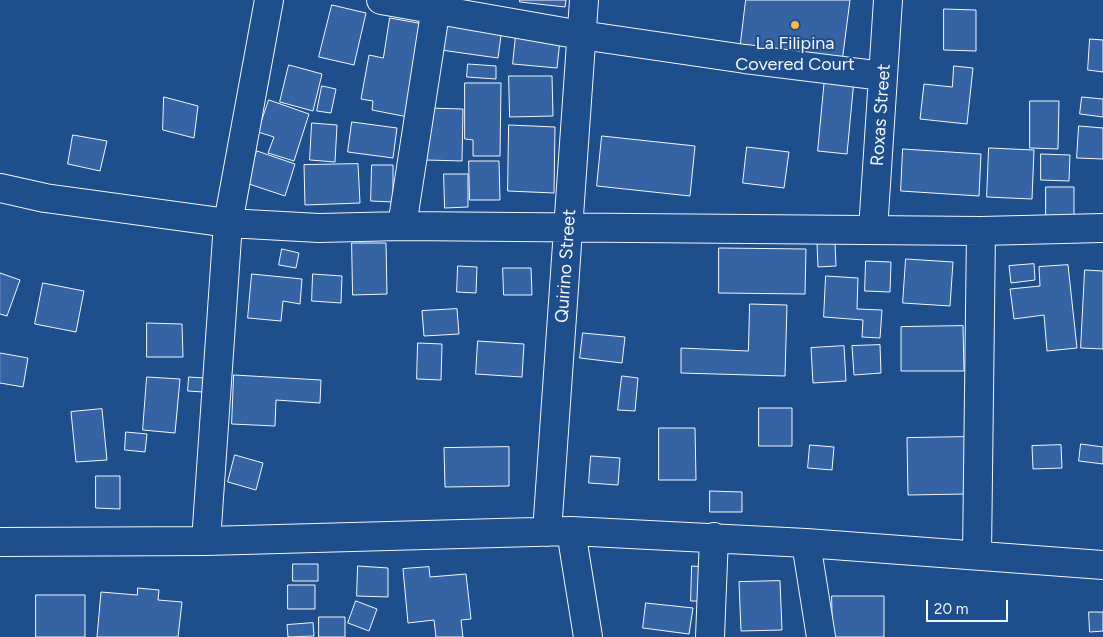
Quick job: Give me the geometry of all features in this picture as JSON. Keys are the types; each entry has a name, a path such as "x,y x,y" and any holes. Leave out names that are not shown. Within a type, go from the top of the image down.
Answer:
{"street":[{"path":"206,541 228,223 269,0"},
{"path":"381,0 436,4 581,35 745,59 883,76"},
{"name":"Quirino Street","path":"584,0 568,227 559,531 588,637"},
{"name":"Roxas Street","path":"873,230 888,0"},
{"path":"402,226 436,4"},
{"path":"0,188 46,198 228,223 319,228 402,226 981,231 1103,228"},
{"path":"977,554 981,231"},
{"path":"0,542 206,541 559,531 714,537 977,554 1103,565"},
{"path":"710,637 714,537"},
{"path":"806,543 821,637"}],"building":[{"path":"520,0 566,0 565,7 520,2"},
{"name":"La Filipina Covered Court","path":"746,0 850,0 842,62 740,50"},
{"path":"332,5 366,13 354,65 319,57"},
{"path":"944,9 976,10 976,51 944,50"},
{"path":"390,18 424,24 408,117 372,110 373,101 361,99 369,55 383,58"},
{"path":"445,20 502,28 498,58 441,50"},
{"path":"516,35 560,40 557,68 513,64"},
{"path":"1090,39 1103,40 1103,72 1088,70"},
{"path":"468,64 496,66 496,79 467,77"},
{"path":"289,65 322,74 313,111 280,102"},
{"path":"954,66 973,68 967,124 920,119 924,84 952,87"},
{"path":"509,76 552,76 553,116 510,117"},
{"path":"825,77 854,80 847,154 818,151"},
{"path":"465,83 501,83 500,156 473,156 473,140 465,139"},
{"path":"322,86 336,89 331,113 317,111"},
{"path":"164,97 198,106 194,138 163,130"},
{"path":"1082,97 1103,99 1103,117 1080,114"},
{"path":"269,100 309,114 294,161 268,153 274,137 258,132"},
{"path":"1030,101 1059,101 1058,149 1030,148"},
{"path":"427,108 463,109 462,161 426,160"},
{"path":"352,122 397,128 393,158 348,152"},
{"path":"312,123 337,125 335,162 310,160"},
{"path":"509,125 555,127 554,193 508,191"},
{"path":"1079,126 1103,128 1103,159 1077,158"},
{"path":"73,135 107,141 100,171 68,164"},
{"path":"602,136 695,146 690,196 597,186"},
{"path":"747,147 789,152 784,188 743,183"},
{"path":"989,148 1034,150 1032,199 987,197"},
{"path":"903,149 981,154 979,196 901,191"},
{"path":"257,151 295,164 285,196 246,183"},
{"path":"1041,154 1070,155 1069,181 1041,180"},
{"path":"469,161 499,161 500,200 470,200"},
{"path":"358,164 360,203 305,205 304,165"},
{"path":"372,165 393,165 393,202 371,201"},
{"path":"444,174 468,174 468,207 445,208"},
{"path":"1046,187 1074,187 1074,217 1046,217"},
{"path":"835,242 836,266 818,267 817,243"},
{"path":"352,243 386,243 387,294 353,295"},
{"path":"719,248 806,249 805,294 719,293"},
{"path":"282,249 299,253 296,268 279,265"},
{"path":"906,259 953,262 950,306 903,303"},
{"path":"866,261 891,262 890,292 865,291"},
{"path":"1034,264 1035,280 1011,283 1009,266"},
{"path":"1068,265 1077,348 1047,351 1044,315 1014,319 1010,289 1040,286 1039,267"},
{"path":"458,266 477,267 476,293 457,292"},
{"path":"503,268 531,268 532,295 504,295"},
{"path":"1085,270 1103,271 1103,349 1081,348"},
{"path":"0,273 20,280 7,316 0,314"},
{"path":"252,274 302,279 300,304 283,301 281,321 248,318"},
{"path":"313,274 342,276 341,303 312,301"},
{"path":"826,276 858,278 857,309 882,310 880,338 862,337 863,320 824,317"},
{"path":"43,283 84,291 76,332 35,324"},
{"path":"750,304 787,305 785,376 681,373 681,348 748,351"},
{"path":"457,309 459,334 424,336 422,311"},
{"path":"147,323 182,324 183,357 147,357"},
{"path":"963,326 964,371 901,371 901,327"},
{"path":"583,333 625,337 622,363 580,358"},
{"path":"478,341 524,344 522,377 476,374"},
{"path":"418,343 442,344 441,380 417,379"},
{"path":"880,345 881,373 854,375 852,346"},
{"path":"844,346 846,381 813,383 811,348"},
{"path":"0,353 28,358 23,387 0,383"},
{"path":"234,375 321,380 320,403 276,400 275,426 232,424"},
{"path":"622,376 638,378 635,411 618,410"},
{"path":"147,377 180,379 175,433 143,430"},
{"path":"189,377 204,378 203,392 188,391"},
{"path":"759,408 792,408 792,446 759,446"},
{"path":"102,409 107,460 76,462 71,412"},
{"path":"659,428 695,428 696,480 659,480"},
{"path":"126,432 147,434 145,452 125,450"},
{"path":"966,437 966,494 908,495 907,438"},
{"path":"1081,444 1103,447 1103,464 1079,461"},
{"path":"810,445 834,447 832,470 808,468"},
{"path":"1061,445 1062,468 1033,469 1032,446"},
{"path":"509,447 509,486 445,487 444,448"},
{"path":"235,455 263,463 256,490 228,482"},
{"path":"591,456 620,458 618,485 589,483"},
{"path":"96,476 120,476 120,509 96,508"},
{"path":"710,491 742,492 742,512 710,512"},
{"path":"293,564 318,564 318,581 293,581"},
{"path":"358,566 388,568 388,597 357,596"},
{"path":"692,566 707,567 706,601 691,601"},
{"path":"429,567 430,577 466,574 471,619 461,620 463,637 436,637 434,620 408,623 403,569"},
{"path":"780,581 782,630 741,631 739,582"},
{"path":"288,585 315,585 315,609 288,609"},
{"path":"138,588 159,590 158,600 182,602 178,637 97,637 101,592 137,595"},
{"path":"36,595 85,595 85,637 36,637"},
{"path":"832,596 884,596 884,637 833,637"},
{"path":"356,601 377,609 369,631 348,623"},
{"path":"646,603 693,608 689,634 643,628"},
{"path":"1089,612 1103,612 1103,631 1090,632"},
{"path":"319,617 345,617 345,637 319,637"},
{"path":"313,623 314,636 288,637 287,625"}],"place":[{"name":"La Filipina Covered Court","path":"795,25"}]}
